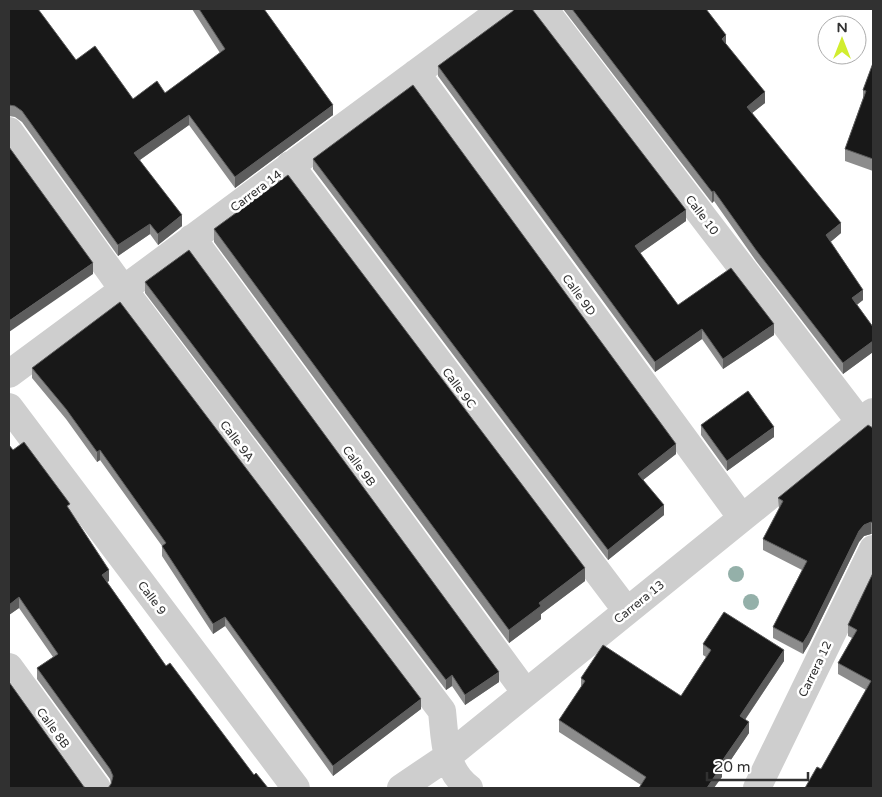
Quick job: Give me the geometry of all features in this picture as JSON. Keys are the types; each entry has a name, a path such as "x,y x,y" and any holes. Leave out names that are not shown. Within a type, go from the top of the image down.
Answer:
{"street":[{"name":"Carrera 14","path":"9,374 503,9"},
{"name":"Calle 10","path":"544,9 867,417"},
{"name":"Calle 9D","path":"416,73 742,518"},
{"name":"Calle 9A","path":"9,131 123,289 442,711 447,758"},
{"name":"Calle 9C","path":"290,166 627,611"},
{"name":"Calle 9B","path":"192,238 526,693"},
{"name":"Calle 9","path":"9,407 296,788"},
{"name":"Carrera 13","path":"401,788 447,758 867,417"},
{"name":"Carrera 12","path":"757,788 873,549"},
{"name":"Calle 8B","path":"9,668 97,788"},
{"path":"447,758 463,784 468,788"}],"building":[{"path":"9,9 38,9 76,60 95,46 133,99 157,81 165,93 225,49 199,9 264,9 333,105 235,177 189,115 134,153 182,215 158,234 150,224 118,245 22,111 15,106 9,105"},
{"path":"514,9 532,9 686,210 635,246 678,305 731,268 774,324 723,359 702,329 655,362 438,66"},
{"path":"572,9 706,9 726,35 722,39 765,92 747,107 841,223 826,235 863,290 852,298 873,327 873,341 843,363 756,250 714,191 712,192"},
{"path":"873,63 873,159 845,149 866,91 863,90"},
{"path":"413,85 676,444 638,474 664,505 608,550 313,159"},
{"path":"9,147 93,263 9,321"},
{"path":"288,175 585,568 539,603 541,606 509,630 214,229"},
{"path":"189,250 499,672 465,695 452,675 446,680 145,282"},
{"path":"120,302 421,699 333,766 225,617 213,624 162,546 166,543 100,450 97,452 66,409 32,368"},
{"path":"748,391 774,427 727,461 701,425"},
{"path":"868,425 873,428 873,523 864,525 859,531 803,643 773,627 807,561 763,539 783,501 778,498"},
{"path":"24,442 70,504 67,506 109,570 102,575 166,666 170,663 254,775 256,773 268,788 108,788 113,776 110,769 37,668 58,654 19,597 9,605 9,445 13,450"},
{"path":"873,573 873,788 805,788 817,767 821,769 871,681 838,663 857,630 848,625"},
{"path":"724,612 784,650 740,716 749,722 720,764 722,765 707,788 639,788 646,777 559,720 585,681 581,678 603,645 681,696 711,650 703,644"},
{"path":"9,682 84,787 87,788 9,788"}]}
